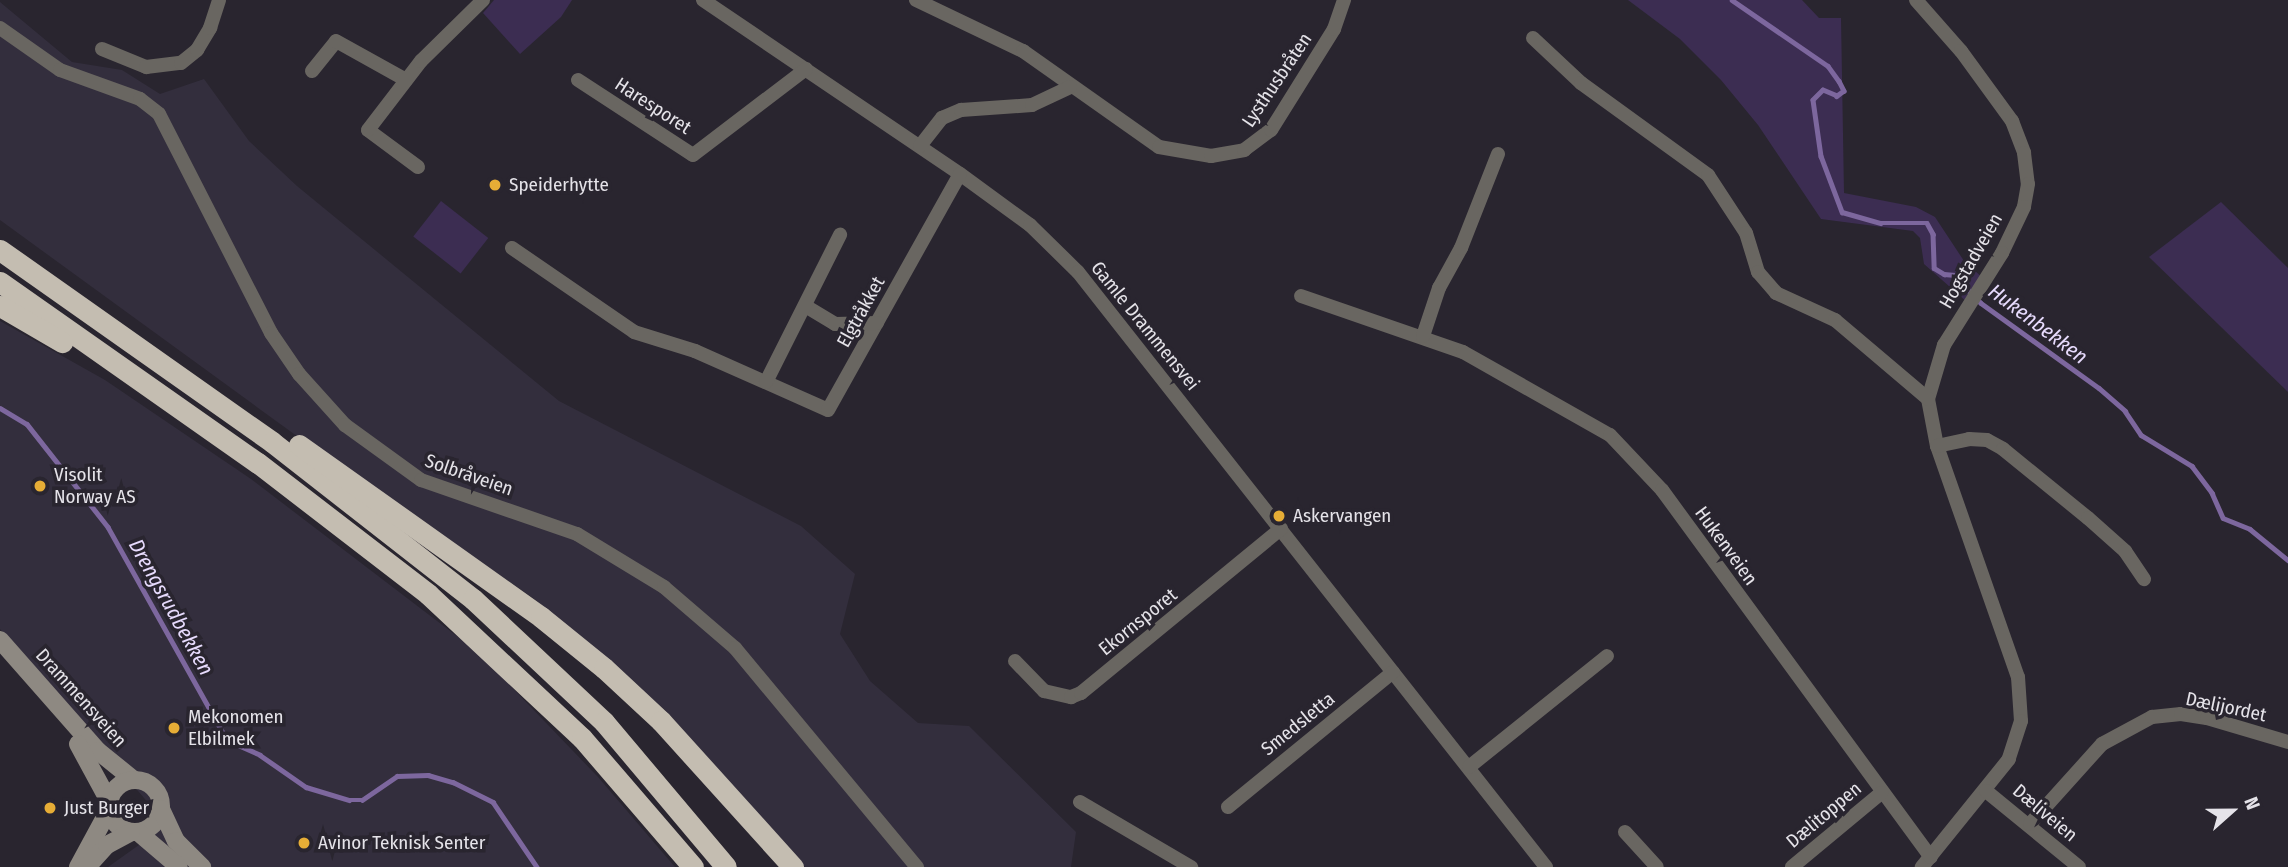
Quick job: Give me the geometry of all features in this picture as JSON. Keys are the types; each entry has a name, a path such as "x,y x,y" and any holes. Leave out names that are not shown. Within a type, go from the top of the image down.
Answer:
{"highway":[{"path":"0,250 364,511 473,598 604,722 726,867"},
{"path":"0,282 258,463 471,631 582,738 693,867"},
{"path":"0,306 86,358 132,374"},
{"path":"99,319 148,338 541,617 661,720 793,867"}],"main road":[{"name":"Drammensveien","path":"0,640 98,751 134,780"},
{"name":"Drammensveien","path":"0,655 90,760 109,806"},
{"path":"78,867 118,787 134,780 157,792 161,809 176,841 202,867"},
{"path":"109,806 116,825 135,832 178,867"},
{"path":"87,867 107,845 154,825 161,809"}],"street":[{"path":"103,49 146,67 181,63 197,50 210,29 219,0"},
{"path":"418,167 368,130 407,80 483,0"},
{"name":"Gamle Drammensvei","path":"702,0 960,174 1030,225 1078,272 1546,867"},
{"name":"Lysthusbråten","path":"916,0 1023,51 1070,87 1159,147 1211,156 1244,150 1271,130 1334,29 1344,0"},
{"name":"Hogstadveien","path":"1916,0 1961,51 2012,121 2024,153 2028,184 2024,207 1944,345 1928,399 1937,446 2018,677 2022,702 2008,759 1986,791 1927,862"},
{"name":"Solbråveien","path":"0,28 60,70 141,99 159,114 271,334 299,374 345,425 421,480 577,534 664,587 735,648 917,867"},
{"path":"1533,38 1581,83 1708,175 1746,233 1763,281 1791,302 1835,320 1928,399"},
{"path":"312,71 336,41 407,80"},
{"name":"Haresporet","path":"578,80 694,155 806,69"},
{"path":"920,146 942,118 961,110 1032,105 1070,87"},
{"path":"1423,336 1439,288 1461,248 1498,154"},
{"name":"Elgtråkket","path":"512,248 634,332 695,351 828,410 960,174"},
{"path":"766,382 807,307 841,235"},
{"name":"Hukenveien","path":"1301,296 1423,336 1569,408 1610,435 1632,455 1662,490 1881,793 1927,862"},
{"path":"807,307 835,324 877,323"},
{"path":"1937,446 1969,439 1987,440 2003,449 2125,551 2144,579"},
{"name":"Ekornsporet","path":"1015,661 1044,691 1064,697 1081,693 1281,529"},
{"path":"1469,767 1607,656"},
{"name":"Smedsletta","path":"1228,807 1393,672"},
{"name":"Dælijordet","path":"2030,824 2102,744 2152,717 2181,714 2207,718 2288,742"},
{"name":"Dæliveien","path":"1986,791 2030,824 2079,867"},
{"name":"Dælitoppen","path":"1792,867 1881,793"},
{"path":"1080,802 1191,867"},
{"path":"1625,832 1657,867"}],"shaded area":[{"path":"494,0 572,0 561,17 520,54 483,13"},
{"path":"1628,0 1802,0 1819,18 1841,18 1844,193 1916,207 1935,217 1964,261 1984,279 1968,303 1924,264 1920,238 1913,231 1821,219 1758,125 1721,80 1680,39"},
{"path":"0,2 72,62 122,70 160,94 204,79 249,141 297,186 559,401 801,526 855,574 840,634 870,681 918,723 969,726 1076,832 1071,867 805,867 665,710 533,598 294,434 0,220"},
{"path":"441,201 488,238 461,273 413,236"},
{"path":"2221,202 2288,268 2288,392 2149,257"},
{"path":"0,321 105,380 251,479 479,653 598,777 675,867 108,867 167,825 0,629"}],"waterway":[{"name":"Hukenbekken","path":"1732,0 1828,66 1839,81 1844,91 1837,96 1823,90 1813,100 1821,156 1842,212 1880,223 1927,223 1933,234 1934,268 1944,274 1966,276 1968,290 1981,303 2099,388 2125,411 2141,435 2192,466 2212,493 2223,518 2250,529 2288,560"},
{"name":"Drengsrudbekken","path":"0,408 27,424 108,527 227,740 260,755 306,787 349,800 362,800 397,776 428,775 453,782 493,802 537,867"}],"place":[{"name":"Speiderhytte","path":"495,185"},
{"name":"Visolit Norway AS","path":"40,486"},
{"name":"Askervangen","path":"1279,516"},
{"name":"Mekonomen Elbilmek","path":"174,728"},
{"name":"Just Burger","path":"50,808"},
{"name":"Avinor Teknisk Senter","path":"304,843"}]}
